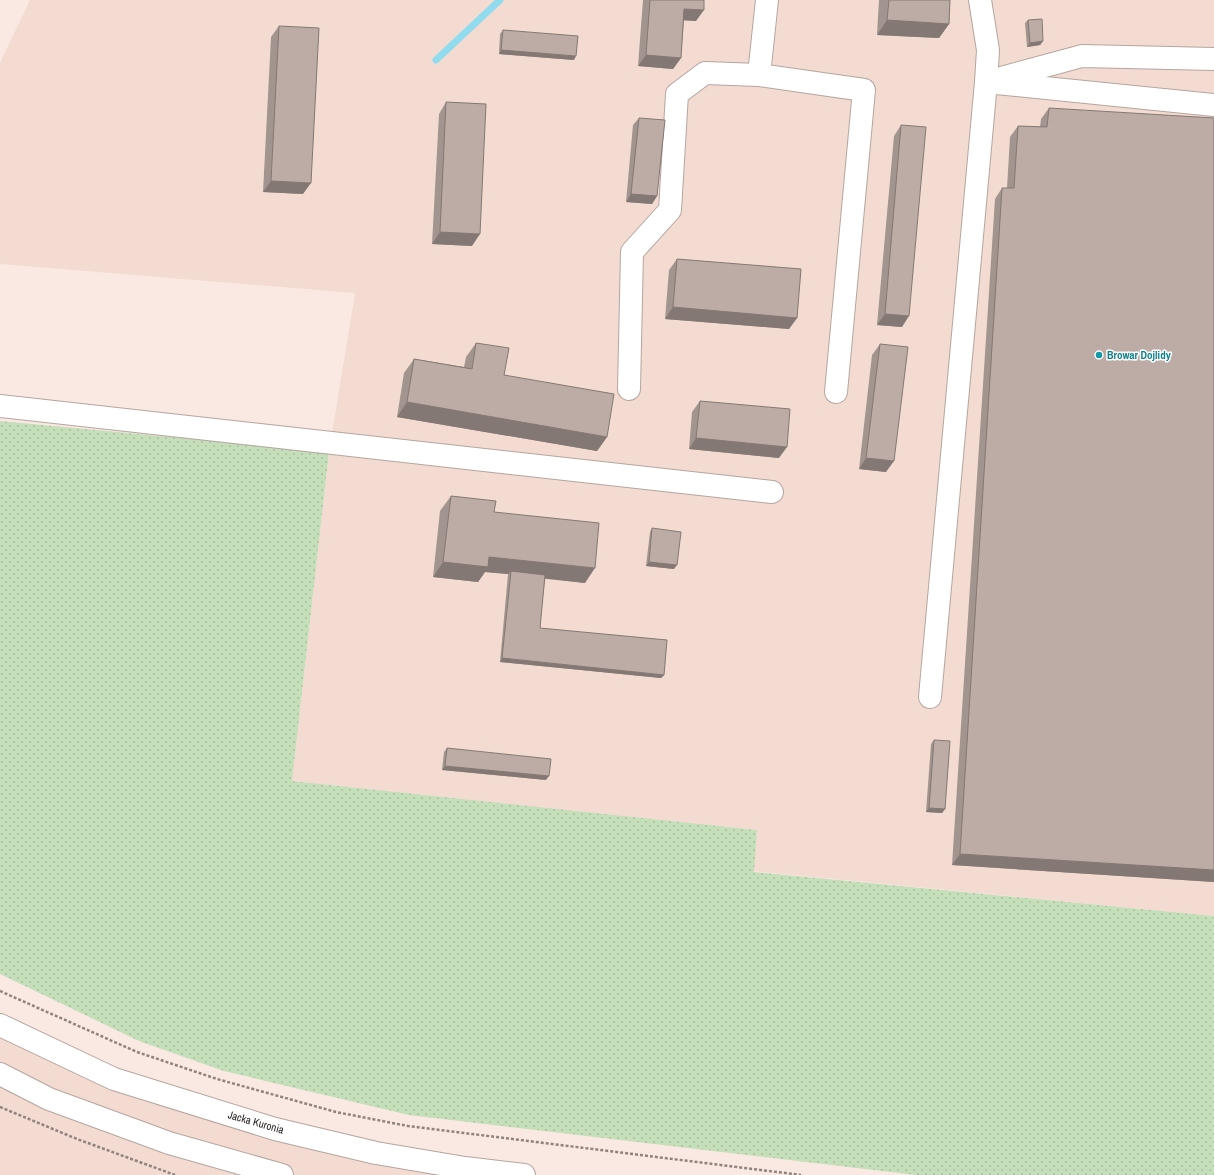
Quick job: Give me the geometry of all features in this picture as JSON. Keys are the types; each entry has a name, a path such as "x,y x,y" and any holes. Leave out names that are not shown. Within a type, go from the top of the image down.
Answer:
{"main road":[{"path":"759,75 767,0"},
{"path":"930,697 986,82 988,50 980,0"},
{"path":"986,82 1082,56 1214,59"},
{"path":"629,389 632,252 670,210 677,94 705,73 759,75 864,90 836,392"},
{"path":"986,82 1214,105"},
{"path":"0,406 772,492"},
{"name":"Jacka Kuronia","path":"0,1025 114,1079 275,1128 376,1153 465,1168 524,1175"},
{"path":"0,1074 49,1099 169,1143 282,1175"}],"path":[{"path":"0,990 137,1052 217,1079 336,1112 408,1126 801,1175"},
{"path":"0,1107 77,1139 175,1175"}],"shaded area":[{"path":"30,0 1214,0 1214,916 753,871 757,830 292,781 329,452 355,293 0,264 0,63"},
{"path":"0,1030 113,1084 484,1175 0,1175"}],"green space":[{"path":"0,421 329,452 292,781 757,830 754,872 1214,916 1214,1175 916,1175 409,1115 224,1071 139,1041 0,974"}],"building":[{"path":"650,0 704,0 704,10 684,9 681,58 646,55"},
{"path":"889,0 950,0 949,24 887,20"},
{"path":"1042,19 1043,41 1030,43 1028,20"},
{"path":"279,26 319,28 311,183 271,181"},
{"path":"503,30 578,36 576,56 501,50"},
{"path":"446,102 486,104 480,234 440,232"},
{"name":"Browar Dojlidy","path":"1049,108 1214,118 1214,870 960,854 1002,188 1014,188 1018,126 1047,127"},
{"path":"639,118 665,120 657,196 631,194"},
{"path":"901,125 926,127 909,316 885,314"},
{"path":"677,259 801,269 797,318 673,307"},
{"path":"476,343 509,348 504,375 614,394 607,437 407,402 414,359 472,369"},
{"path":"880,344 908,347 894,461 866,458"},
{"path":"700,401 790,409 787,447 696,438"},
{"path":"451,496 496,501 494,512 599,523 595,568 489,557 488,567 443,562"},
{"path":"652,528 681,532 677,565 649,562"},
{"path":"511,571 545,575 540,628 667,640 664,675 502,658"},
{"path":"934,740 950,741 945,809 929,808"},
{"path":"447,748 551,759 549,776 445,766"}],"waterway":[{"path":"436,60 500,0"}],"place":[{"name":"Browar Dojlidy","path":"1099,355"}]}
